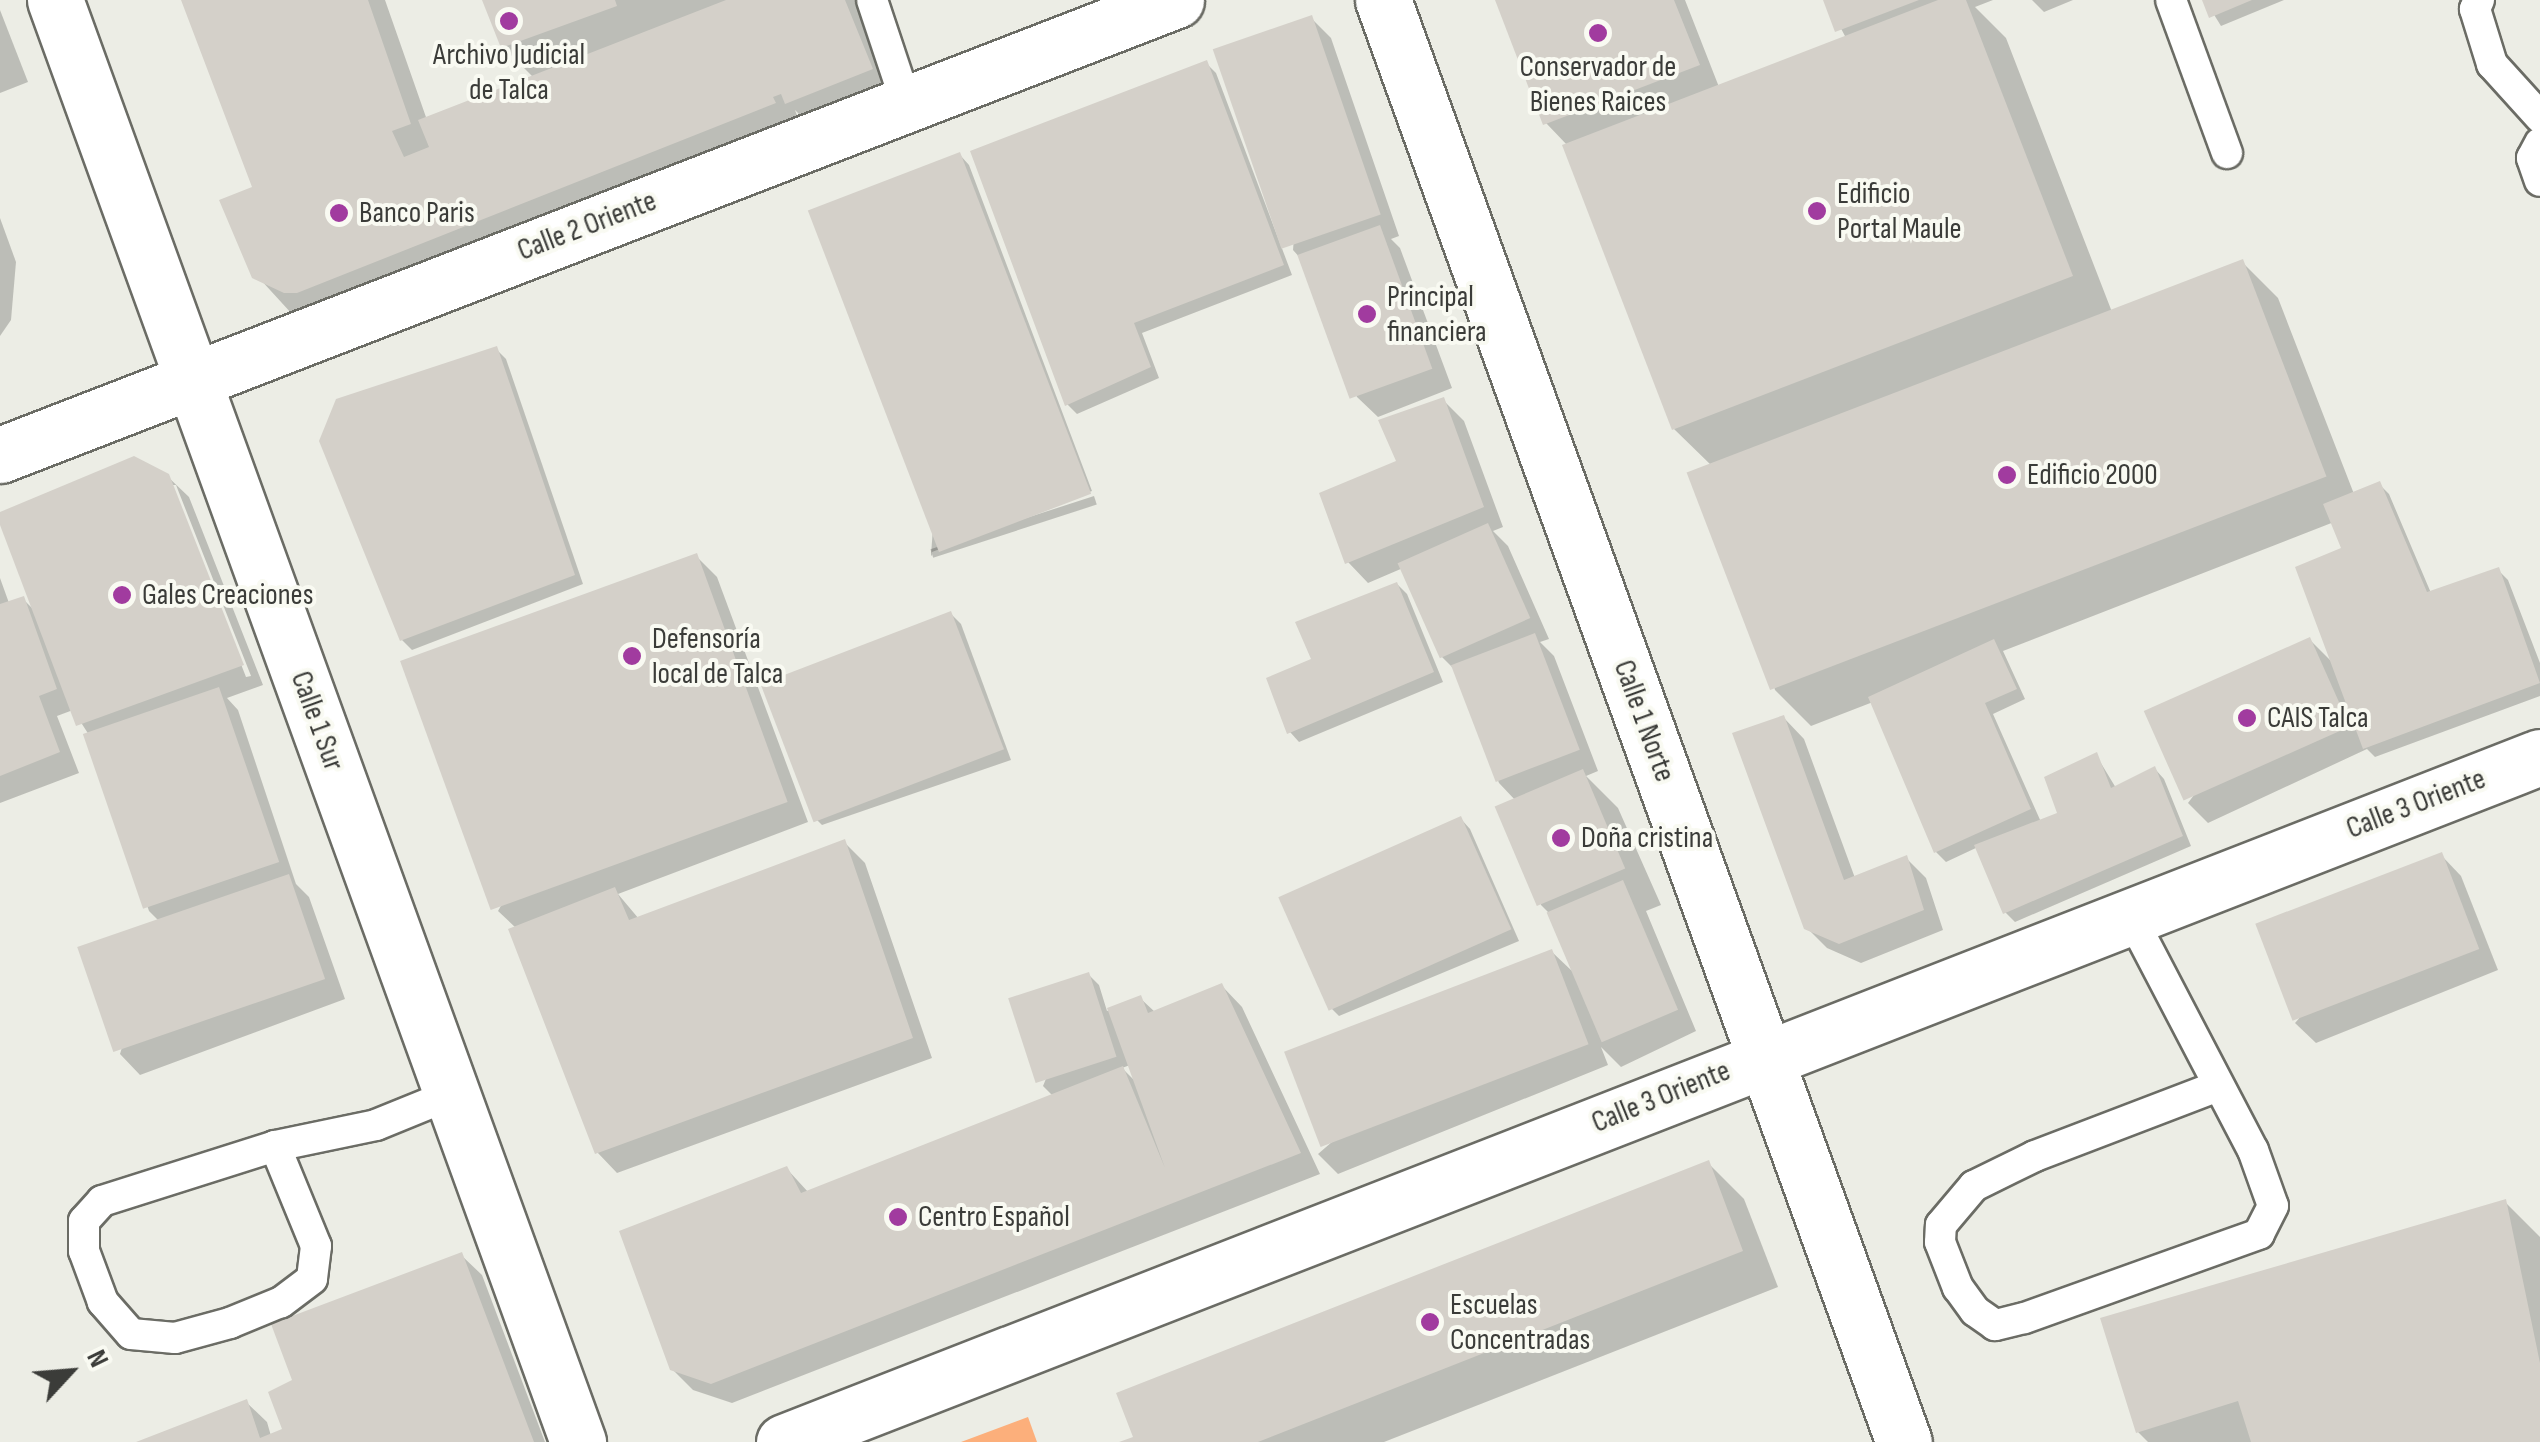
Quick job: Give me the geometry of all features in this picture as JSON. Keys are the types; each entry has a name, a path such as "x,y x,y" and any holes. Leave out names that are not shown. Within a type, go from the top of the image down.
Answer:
{"street":[{"name":"Calle 1 Sur","path":"55,0 578,1442"},
{"name":"Calle 2 Oriente","path":"0,455 1176,0"},
{"name":"Calle 1 Norte","path":"1383,0 1904,1442"},
{"name":"Calle 3 Oriente","path":"784,1442 2540,756"}],"lane":[{"path":"872,0 907,105"},
{"path":"2171,0 2227,153"},
{"path":"2480,0 2475,9 2492,64 2540,117"},
{"path":"2540,143 2532,158 2540,180"},
{"path":"2130,915 2253,1150 2273,1206 2259,1234 2024,1318 1995,1325 1975,1311 1958,1288 1940,1242 1941,1224 1974,1186 2034,1156 2218,1086"},
{"path":"275,1146 316,1246 312,1278 281,1302 230,1322 175,1338 131,1334 103,1302 84,1251 84,1221 102,1201 275,1146 376,1125 452,1094"}],"shaded area":[{"path":"1028,1417 1037,1442 961,1442"}],"building":[{"path":"181,0 368,0 411,124 392,131 404,157 429,147 418,120 726,0 845,0 873,69 785,104 781,94 773,97 776,103 297,293 284,293 252,278 219,200 252,187"},
{"path":"482,0 615,0 617,6 501,48"},
{"name":"Conservador de Bienes Raices","path":"1495,0 1674,0 1700,65 1543,125"},
{"path":"1823,0 1919,0 1835,32"},
{"name":"Edificio Portal Maule","path":"1938,0 1966,0 2073,276 1672,430 1562,145"},
{"path":"2202,0 2252,0 2209,18"},
{"path":"1312,15 1381,215 1281,249 1213,49"},
{"path":"1207,60 1284,265 1134,323 1151,367 1065,406 970,151"},
{"path":"960,152 1091,494 939,552 808,210"},
{"name":"Principal financiera","path":"1380,225 1432,369 1350,399 1297,255"},
{"name":"Edificio 2000","path":"2243,259 2326,477 1770,690 1687,473"},
{"path":"497,346 575,575 400,641 319,441 336,399"},
{"path":"1444,397 1484,507 1345,564 1319,493 1396,461 1378,420"},
{"name":"Gales Creaciones","path":"134,456 169,474 244,665 76,726 0,525 0,512"},
{"path":"2380,481 2427,592 2499,567 2540,683 2363,749 2295,567 2341,548 2323,504"},
{"path":"1488,523 1530,618 1440,658 1398,563"},
{"path":"697,553 788,802 491,910 400,661"},
{"path":"1397,582 1434,672 1287,734 1266,678 1311,659 1295,622"},
{"path":"24,596 57,689 39,696 60,752 0,776 0,604"},
{"path":"951,611 1004,749 814,822 761,684"},
{"path":"1535,633 1580,750 1496,782 1451,665"},
{"name":"CAIS Talca","path":"2310,637 2350,727 2184,801 2144,711"},
{"path":"1994,639 2017,689 1985,703 2031,809 1934,853 1868,697"},
{"path":"219,687 279,862 143,909 83,734"},
{"path":"1784,715 1844,880 1907,855 1924,910 1839,944 1804,929 1732,733"},
{"path":"2097,752 2111,788 2155,766 2183,836 2003,914 1974,845 2057,813 2044,777"},
{"name":"Doña cristina","path":"1583,769 1625,868 1537,906 1495,807"},
{"path":"1461,816 1511,929 1329,1011 1278,897"},
{"path":"845,839 913,1038 595,1154 508,929 615,887 629,920"},
{"path":"2442,852 2479,949 2293,1021 2255,924"},
{"path":"289,874 325,979 113,1052 77,947"},
{"path":"1623,880 1678,1010 1602,1042 1547,912"},
{"path":"1552,949 1589,1044 1321,1147 1284,1052"},
{"path":"1089,972 1117,1057 1036,1083 1008,998"},
{"name":"Centro Español","path":"1222,983 1301,1153 711,1384 670,1370 619,1231 787,1166 801,1193 1123,1066 1165,1168 1107,1008 1141,995 1148,1013"},
{"name":"Escuelas Concentradas","path":"1709,1160 1743,1251 1258,1442 1119,1442 1133,1437 1116,1393"},
{"path":"2506,1199 2540,1363 2540,1442 2251,1442 2238,1401 2136,1433 2100,1318"},
{"path":"462,1252 534,1442 136,1442 247,1399 260,1438 282,1429 268,1392 292,1380 271,1324"}],"place":[{"name":"Archivo Judicial de Talca","path":"509,21"},
{"name":"Conservador de Bienes Raices","path":"1598,33"},
{"name":"Edificio Portal Maule","path":"1817,211"},
{"name":"Banco Paris","path":"339,213"},
{"name":"Principal financiera","path":"1367,314"},
{"name":"Edificio 2000","path":"2007,475"},
{"name":"Gales Creaciones","path":"122,595"},
{"name":"Defensoría local de Talca","path":"632,656"},
{"name":"CAIS Talca","path":"2247,718"},
{"name":"Doña cristina","path":"1561,838"},
{"name":"Centro Español","path":"898,1217"},
{"name":"Escuelas Concentradas","path":"1430,1322"}]}
